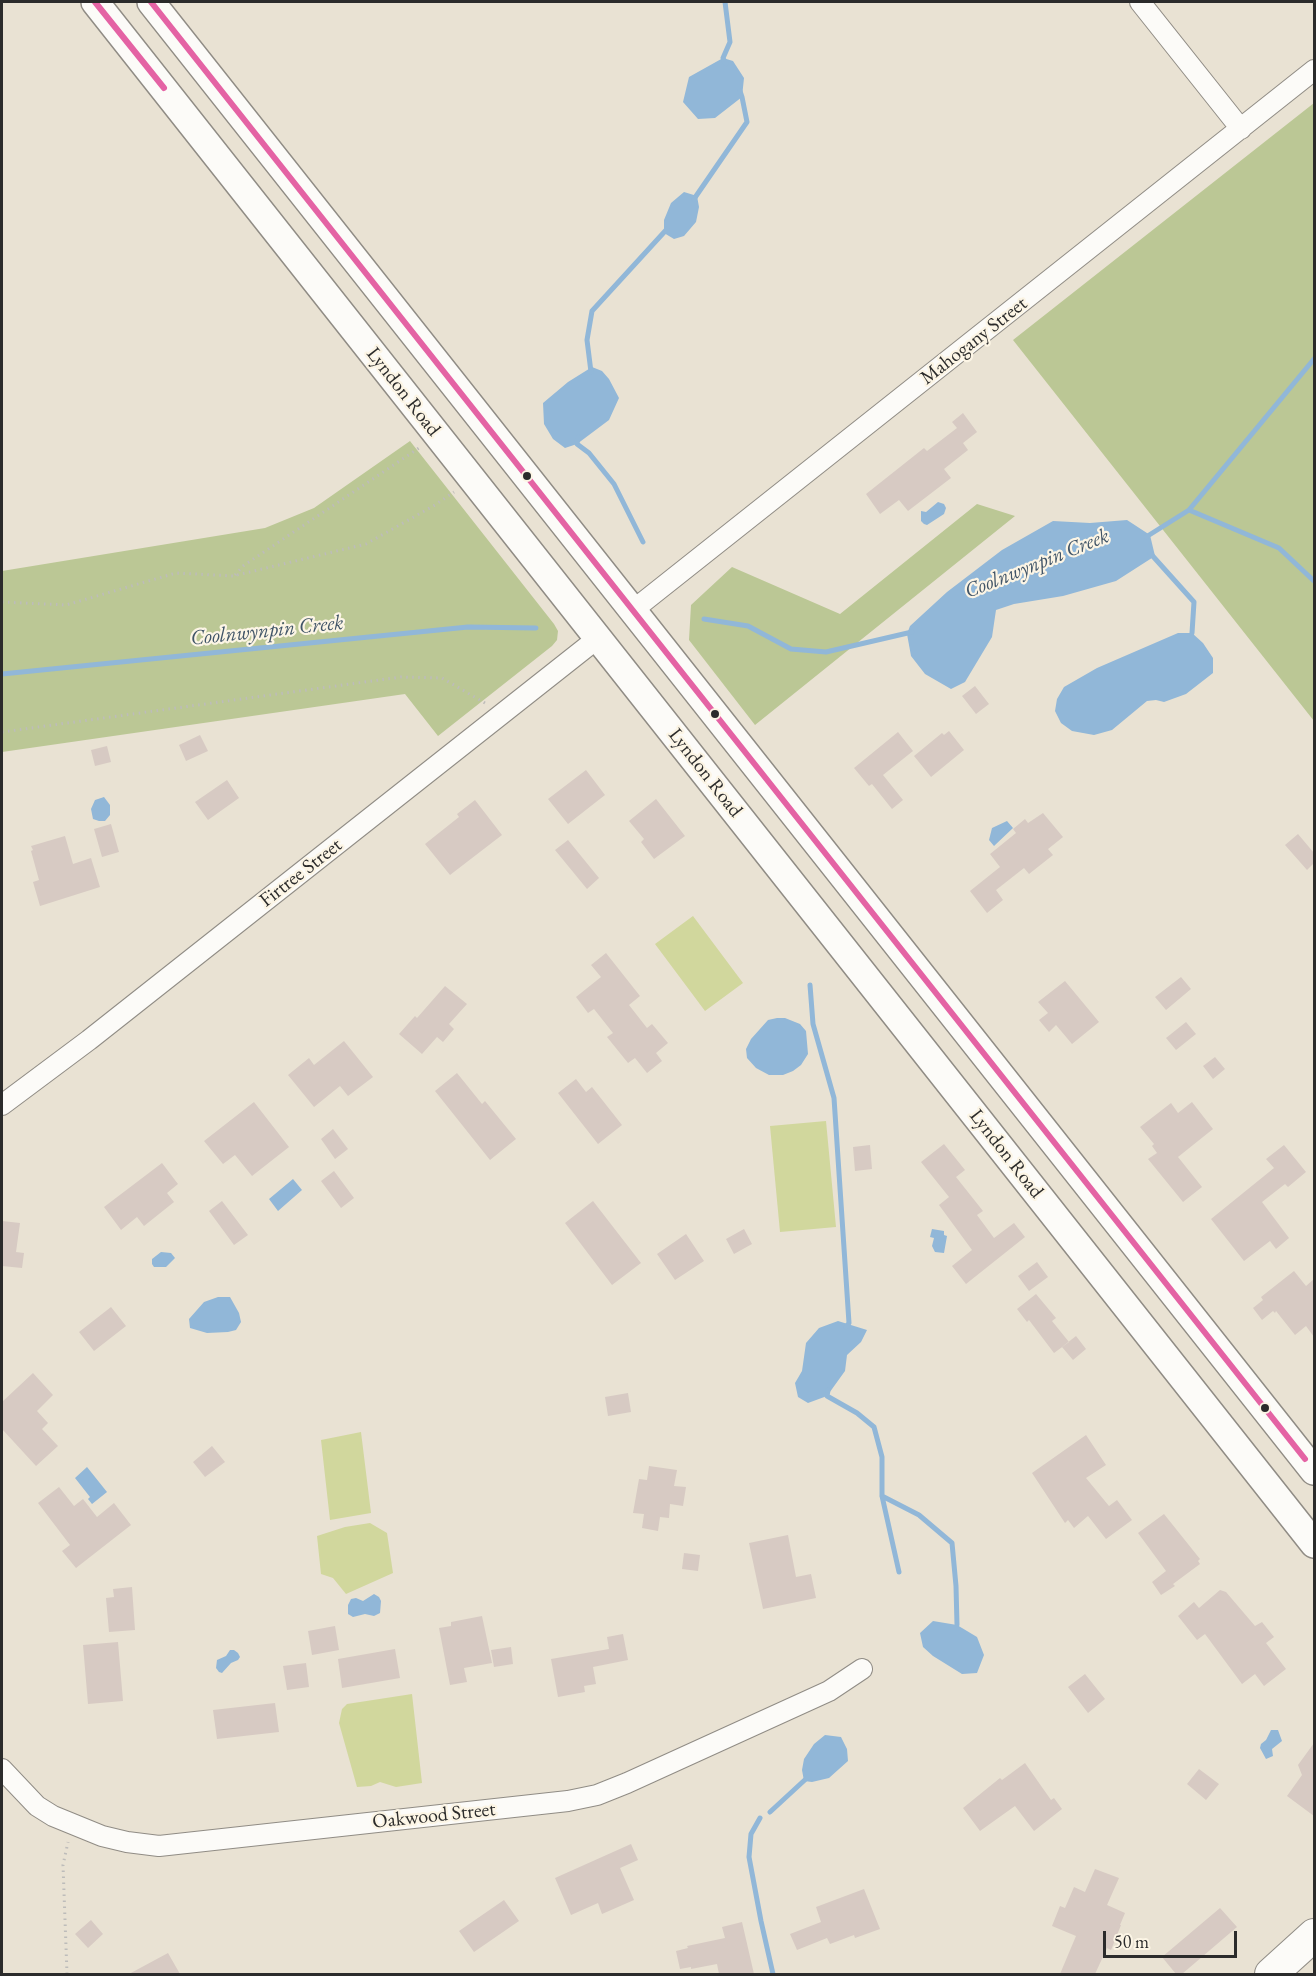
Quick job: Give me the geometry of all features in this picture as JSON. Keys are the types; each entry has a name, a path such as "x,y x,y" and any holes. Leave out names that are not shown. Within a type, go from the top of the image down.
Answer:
{"highway":[{"path":"1272,1974 1314,1935"}],"main road":[{"name":"Lyndon Road","path":"95,2 1314,1544"},
{"path":"151,2 1310,1465 1269,1487"},
{"path":"598,638 632,610"},
{"path":"1272,1974 1314,1929"}],"street":[{"path":"1140,2 1241,129"},
{"name":"Mahogany Street","path":"632,610 1314,70"},
{"name":"Firtree Street","path":"2,1106 89,1040 598,638"},
{"name":"Oakwood Street","path":"2,1769 37,1806 72,1825 127,1842 159,1846 568,1801 597,1795 627,1783 829,1691 862,1669"}],"path":[{"path":"233,576 243,566 438,435"},
{"path":"2,602 66,605 176,573 233,576 366,544 435,505 472,478"},
{"path":"2,732 401,677 442,678 470,693 501,715"},
{"path":"67,1974 63,1865 72,1825"}],"green space":[{"path":"1314,103 1314,721 1013,340"},
{"path":"410,441 558,631 557,640 552,646 438,736 405,694 2,752 2,571 265,528 314,508"},
{"path":"977,504 1015,516 755,725 689,640 691,605 732,567 840,614"},
{"path":"693,916 743,983 705,1011 655,944"},
{"path":"826,1121 836,1227 780,1232 770,1126"},
{"path":"361,1432 371,1513 330,1520 321,1440"},
{"path":"370,1523 387,1533 393,1573 346,1594 333,1578 321,1574 317,1536 345,1527"},
{"path":"412,1694 422,1783 396,1787 380,1782 371,1786 357,1787 339,1723 342,1709 347,1704"}],"water":[{"path":"723,58 733,61 744,78 742,97 715,118 698,119 683,102 689,77"},
{"path":"684,192 697,196 699,207 696,222 684,236 674,239 664,233 664,220 671,203"},
{"path":"592,367 602,371 609,379 619,398 609,420 577,444 565,448 553,439 544,424 543,403 568,382"},
{"path":"938,502 944,504 946,508 944,514 927,525 924,524 921,521 921,511 926,512"},
{"path":"1127,520 1150,535 1155,556 1116,581 1063,596 1014,604 996,610 992,637 965,682 951,689 925,674 911,656 907,634 910,626 947,592 1002,550 1053,521 1090,523"},
{"path":"1178,633 1192,633 1203,643 1213,658 1213,673 1186,694 1164,702 1147,701 1112,730 1094,735 1072,731 1061,723 1055,711 1057,699 1064,687 1097,668"},
{"path":"104,797 110,805 110,815 105,821 93,819 91,809 95,800"},
{"path":"1007,821 1013,828 994,846 989,840 992,828"},
{"path":"785,1018 800,1024 806,1031 808,1054 801,1065 793,1071 783,1075 769,1075 756,1068 747,1058 746,1049 751,1039 768,1020"},
{"path":"293,1179 302,1190 278,1211 269,1199"},
{"path":"932,1229 944,1231 944,1235 947,1236 944,1253 935,1252 932,1246 934,1238 930,1237"},
{"path":"161,1252 171,1253 175,1258 166,1267 154,1267 152,1259"},
{"path":"218,1297 230,1297 239,1313 241,1322 236,1330 207,1333 190,1328 189,1319 204,1302"},
{"path":"838,1321 867,1330 861,1342 847,1355 845,1371 827,1396 808,1403 798,1397 795,1383 802,1371 806,1343 819,1328"},
{"path":"87,1467 107,1492 92,1504 88,1499 90,1497 75,1478"},
{"path":"374,1594 381,1601 380,1613 374,1616 365,1614 353,1617 348,1614 351,1599 356,1598 363,1601"},
{"path":"933,1621 957,1625 977,1637 984,1655 977,1673 962,1674 923,1647 920,1633"},
{"path":"230,1650 234,1650 240,1657 222,1673 219,1672 216,1668 217,1660 226,1656"},
{"path":"1271,1730 1278,1730 1282,1741 1272,1749 1273,1756 1266,1759 1260,1748"},
{"path":"825,1735 841,1737 847,1749 848,1761 829,1778 812,1782 804,1781 802,1770 804,1759 814,1744"}],"building":[{"path":"963,413 977,432 963,443 968,450 944,469 951,478 908,511 899,500 880,514 866,494 924,448 927,451 957,428 952,422"},
{"path":"975,686 989,704 976,714 962,696"},
{"path":"949,731 964,750 931,777 914,756 942,733 944,735"},
{"path":"898,732 913,751 883,775 903,800 892,809 872,784 869,786 854,768"},
{"path":"200,735 208,751 186,761 179,745"},
{"path":"107,746 111,762 95,766 91,750"},
{"path":"586,770 605,795 568,824 548,799"},
{"path":"227,780 239,798 208,820 195,802"},
{"path":"656,799 685,836 654,859 641,842 644,839 629,821"},
{"path":"475,800 502,835 450,875 425,844 459,817 457,814"},
{"path":"1043,813 1063,837 1048,849 1053,855 1029,874 1024,868 996,890 1003,900 987,913 970,891 1000,867 990,854 1016,833 1013,829 1025,819 1028,823"},
{"path":"111,824 119,852 102,857 94,829"},
{"path":"1298,834 1314,853 1314,863 1307,870 1285,845"},
{"path":"65,836 73,864 91,858 100,887 40,906 33,882 39,880 31,846"},
{"path":"568,840 599,878 587,889 555,850"},
{"path":"606,953 640,996 629,1005 647,1028 652,1024 668,1043 656,1053 662,1061 647,1073 635,1058 628,1063 607,1037 613,1033 594,1009 588,1013 576,997 601,977 591,965"},
{"path":"1181,977 1191,989 1166,1010 1155,997"},
{"path":"1065,981 1099,1022 1072,1044 1056,1025 1049,1032 1039,1020 1048,1013 1038,1002"},
{"path":"445,986 467,1004 449,1024 454,1029 443,1042 437,1037 422,1054 399,1034 415,1016 417,1018"},
{"path":"1186,1022 1196,1034 1176,1050 1166,1038"},
{"path":"344,1041 373,1077 348,1096 340,1086 314,1107 288,1075 309,1058 314,1065"},
{"path":"1215,1057 1225,1069 1213,1079 1203,1066"},
{"path":"457,1073 482,1104 485,1101 516,1139 490,1160 435,1091"},
{"path":"576,1079 586,1092 592,1087 622,1125 598,1144 558,1093"},
{"path":"254,1102 289,1147 252,1176 235,1155 223,1164 204,1141"},
{"path":"1192,1102 1213,1129 1178,1157 1202,1187 1183,1202 1148,1159 1157,1153 1152,1146 1154,1144 1140,1127 1171,1103 1178,1113"},
{"path":"333,1129 348,1149 335,1159 321,1139"},
{"path":"944,1144 965,1170 956,1177 983,1211 977,1215 994,1238 1014,1223 1025,1237 966,1284 952,1266 972,1250 939,1205 949,1197 921,1162"},
{"path":"870,1145 872,1169 855,1171 853,1147"},
{"path":"1284,1145 1306,1172 1288,1187 1285,1184 1262,1202 1289,1238 1276,1249 1270,1241 1244,1261 1211,1219 1274,1168 1266,1159"},
{"path":"162,1163 178,1184 167,1193 174,1202 144,1226 137,1217 121,1230 104,1207"},
{"path":"334,1171 354,1198 341,1208 321,1181"},
{"path":"222,1201 248,1235 234,1245 209,1211"},
{"path":"593,1201 641,1263 612,1285 565,1223"},
{"path":"2,1221 20,1223 16,1252 24,1253 22,1268 2,1266"},
{"path":"744,1229 752,1244 734,1254 726,1239"},
{"path":"686,1234 704,1261 675,1280 657,1254"},
{"path":"1037,1262 1048,1277 1029,1291 1018,1276"},
{"path":"1294,1271 1306,1286 1314,1279 1314,1337 1306,1326 1295,1335 1276,1311 1262,1320 1253,1308 1263,1300 1261,1297"},
{"path":"1036,1294 1056,1318 1052,1321 1069,1342 1054,1353 1029,1320 1027,1322 1017,1309"},
{"path":"111,1307 126,1326 94,1351 79,1332"},
{"path":"1076,1336 1086,1349 1073,1360 1062,1347"},
{"path":"33,1373 53,1395 37,1411 48,1423 42,1429 58,1446 36,1466 2,1429 2,1402"},
{"path":"628,1393 631,1412 608,1416 605,1397"},
{"path":"1086,1435 1106,1465 1086,1478 1109,1506 1117,1500 1132,1520 1106,1539 1088,1516 1074,1528 1068,1520 1065,1523 1032,1473"},
{"path":"212,1446 225,1462 205,1477 193,1462"},
{"path":"649,1466 677,1470 674,1486 686,1487 683,1506 670,1504 669,1518 660,1517 658,1531 642,1528 644,1514 633,1513 639,1479 647,1480"},
{"path":"59,1487 74,1506 83,1499 97,1517 114,1503 131,1525 76,1568 62,1551 70,1545 38,1503"},
{"path":"1164,1514 1200,1559 1198,1561 1200,1564 1161,1595 1152,1582 1166,1571 1138,1533"},
{"path":"788,1535 796,1577 811,1574 816,1598 763,1609 749,1543"},
{"path":"684,1553 700,1555 698,1571 682,1569"},
{"path":"132,1587 135,1630 109,1632 106,1598 114,1597 113,1589"},
{"path":"1220,1590 1226,1592 1255,1626 1262,1622 1274,1637 1266,1643 1286,1669 1264,1686 1255,1674 1242,1684 1205,1634 1197,1640 1178,1616 1194,1602 1199,1608"},
{"path":"482,1616 492,1663 464,1668 467,1682 450,1685 439,1628 451,1626 451,1622"},
{"path":"335,1626 339,1650 312,1655 308,1631"},
{"path":"623,1634 628,1660 593,1667 596,1684 584,1686 585,1692 558,1697 551,1659 609,1649 607,1637"},
{"path":"118,1642 123,1701 88,1704 83,1645"},
{"path":"511,1647 513,1664 494,1667 491,1650"},
{"path":"395,1649 400,1678 342,1688 338,1659"},
{"path":"306,1663 309,1687 287,1690 283,1666"},
{"path":"1085,1674 1105,1699 1088,1713 1068,1687"},
{"path":"275,1703 279,1732 217,1739 213,1710"},
{"path":"1314,1743 1314,1816 1287,1796 1302,1775 1298,1765"},
{"path":"1025,1763 1051,1800 1054,1798 1062,1809 1034,1831 1015,1806 980,1831 963,1808 1000,1778 1002,1780"},
{"path":"1199,1769 1219,1784 1206,1800 1187,1784"},
{"path":"631,1844 638,1860 620,1868 634,1900 602,1914 598,1903 571,1915 555,1878"},
{"path":"1095,1869 1119,1878 1107,1905 1125,1913 1121,1925 1111,1950 1107,1948 1095,1974 1060,1974 1076,1936 1052,1926 1060,1906 1065,1908 1074,1887 1085,1892"},
{"path":"864,1889 880,1929 830,1944 827,1938 797,1950 790,1934 821,1922 816,1907"},
{"path":"504,1900 519,1921 474,1952 459,1931"},
{"path":"1220,1908 1237,1927 1182,1974 1176,1974 1162,1957"},
{"path":"91,1920 103,1934 88,1948 75,1934"},
{"path":"742,1922 754,1974 719,1974 717,1964 680,1969 676,1951 688,1948 687,1946 725,1938 722,1927"},
{"path":"168,1953 180,1974 129,1974"}],"waterway":[{"path":"725,2 730,42 723,58 726,64"},
{"path":"694,199 747,122 740,91"},
{"path":"591,372 587,340 592,311 667,229"},
{"name":"Coolnwynpin Creek","path":"1146,537 1189,510 1314,359"},
{"path":"578,437 577,444 589,453 614,484 643,542"},
{"path":"1189,510 1279,548 1314,581"},
{"path":"1150,553 1194,602 1192,633"},
{"name":"Coolnwynpin Creek","path":"704,619 748,626 791,649 826,652 912,632"},
{"name":"Coolnwynpin Creek","path":"2,674 468,627 536,628"},
{"path":"810,985 813,1024 834,1098 849,1323 846,1327"},
{"path":"828,1390 827,1396 857,1413 874,1427 882,1457 882,1496 899,1572"},
{"path":"882,1496 919,1515 952,1543 957,1625"},
{"path":"770,1812 808,1777"},
{"path":"760,1818 751,1834 749,1857 773,1974"}],"transit line":[{"path":"95,2 164,88"},
{"path":"151,2 1305,1459"}]}
